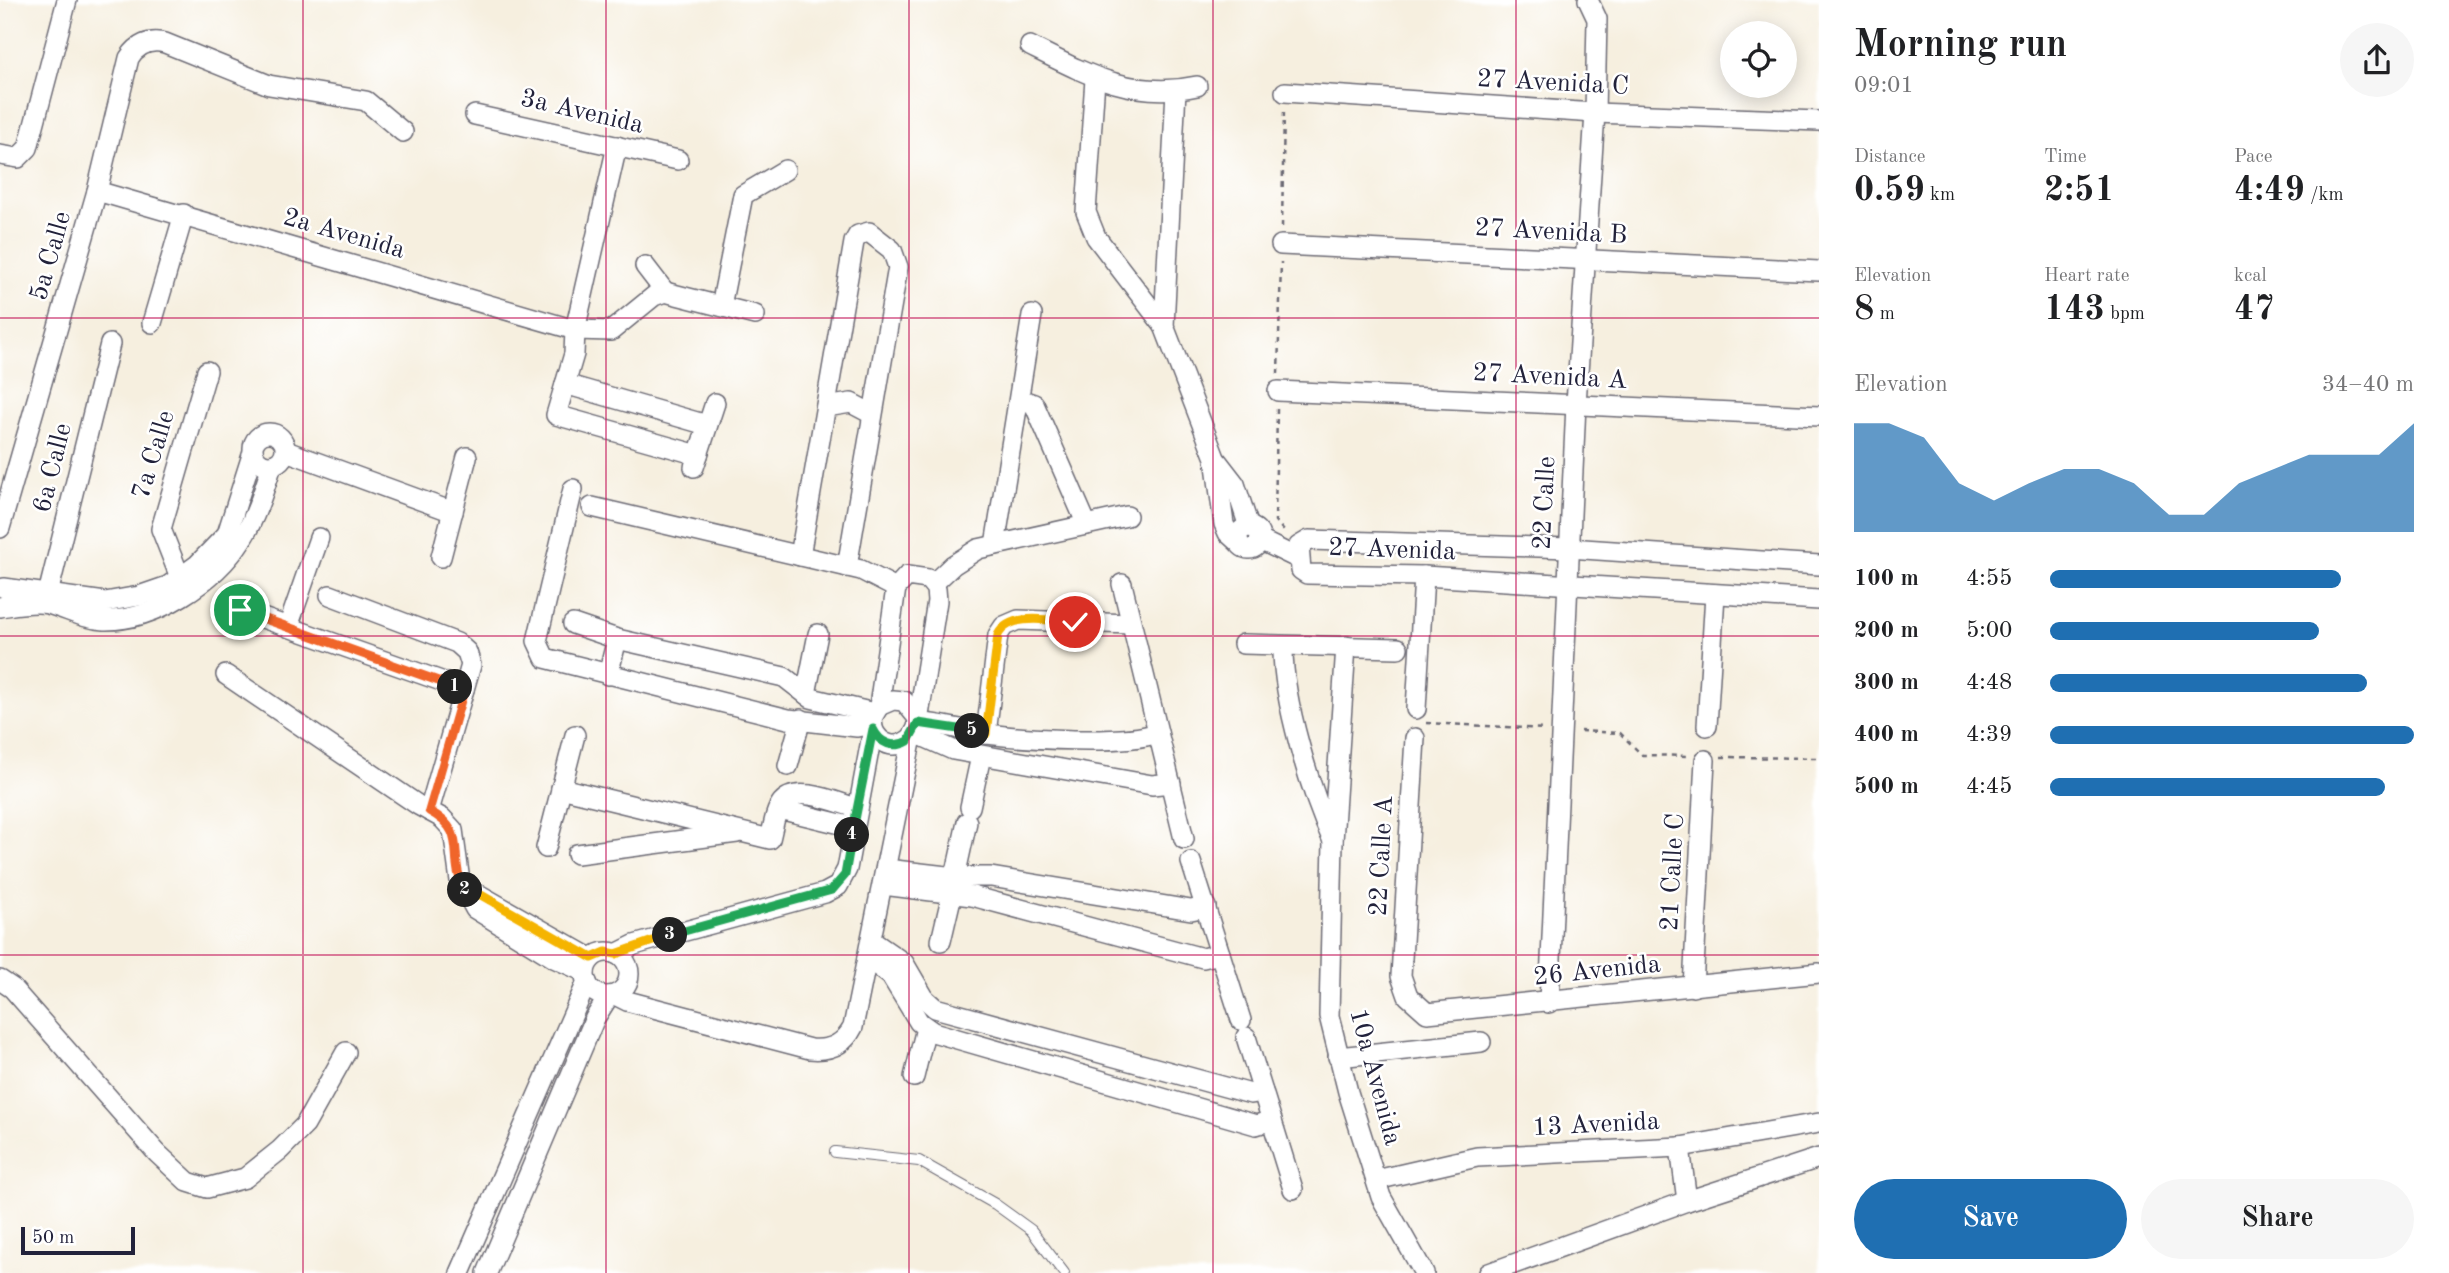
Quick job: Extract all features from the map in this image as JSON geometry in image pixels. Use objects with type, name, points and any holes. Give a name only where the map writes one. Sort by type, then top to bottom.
[{"type":"street","points":[[0,155],[14,158],[22,156],[28,148],[67,0]]},
{"type":"street","name":"22 Calle","points":[[1549,1003],[1576,404],[1595,113],[1597,26],[1590,3]]},
{"type":"street","name":"5a Calle","points":[[0,528],[97,191],[129,58],[144,44],[164,43],[270,85],[366,102],[403,132]]},
{"type":"street","points":[[1031,46],[1095,79],[1144,90],[1176,90],[1197,86]]},
{"type":"street","points":[[1095,79],[1086,212],[1096,237],[1164,326],[1215,458],[1235,484],[1249,536],[1299,552]]},
{"type":"street","points":[[1164,326],[1176,90]]},
{"type":"street","name":"27 Avenida C","points":[[1285,92],[1595,113],[1819,121]]},
{"type":"street","name":"3a Avenida","points":[[475,115],[678,160]]},
{"type":"street","points":[[617,146],[576,330],[574,354],[556,415],[696,461],[715,402]]},
{"type":"street","points":[[721,306],[743,195],[785,170]]},
{"type":"street","name":"2a Avenida","points":[[97,191],[184,214],[576,330],[611,331],[654,296],[666,292]]},
{"type":"street","points":[[152,323],[184,214]]},
{"type":"street","points":[[800,556],[854,242],[858,235],[865,232],[892,250],[898,263],[847,567]]},
{"type":"street","name":"27 Avenida B","points":[[1281,245],[1819,271]]},
{"type":"street","points":[[645,266],[666,292],[755,315]]},
{"type":"street","points":[[995,545],[1032,315]]},
{"type":"street","name":"6a Calle","points":[[48,598],[110,344]]},
{"type":"street","name":"7a Calle","points":[[183,585],[161,528],[207,372]]},
{"type":"street","points":[[565,384],[707,425]]},
{"type":"street","name":"27 Avenida A","points":[[1278,391],[1819,416]]},
{"type":"street","points":[[1020,399],[1034,404],[1087,525]]},
{"type":"street","points":[[826,407],[851,403],[872,414]]},
{"type":"street","points":[[1,595],[105,602],[183,585],[211,573],[241,541],[255,513],[279,458],[279,436],[267,433],[256,440],[227,534],[183,585]]},
{"type":"street","points":[[253,452],[260,463],[279,458],[453,512]]},
{"type":"street","points":[[441,558],[467,457]]},
{"type":"street","points":[[573,489],[537,641],[538,647],[550,661],[788,719],[836,726],[875,718],[893,700],[904,702],[912,708],[915,728]]},
{"type":"street","points":[[593,507],[847,567],[895,587]]},
{"type":"street","points":[[226,675],[442,818],[453,830],[458,874],[468,894],[481,895],[588,971],[593,991],[810,1049],[827,1049],[842,1042],[853,1027],[915,728],[935,593],[970,554],[995,545],[1127,516]]},
{"type":"street","points":[[288,627],[320,538]]},
{"type":"street","name":"27 Avenida","points":[[1819,565],[1569,548],[1308,540],[1299,552],[1301,570],[1307,574],[1567,583],[1819,600]]},
{"type":"street","points":[[616,954],[643,943],[832,890],[845,875],[875,718],[895,587],[901,580],[914,575],[935,593]]},
{"type":"street","name":"22 Calle A","points":[[1401,976],[1424,576]]},
{"type":"street","points":[[1122,584],[1184,839]]},
{"type":"street","points":[[1707,726],[1715,594]]},
{"type":"street","points":[[330,595],[463,646],[471,664],[429,811]]},
{"type":"street","points":[[240,610],[464,690]]},
{"type":"street","points":[[986,734],[998,635],[1004,626],[1018,620],[1132,624]]},
{"type":"street","points":[[573,624],[617,639],[784,677],[806,694],[875,718]]},
{"type":"street","points":[[806,694],[818,635]]},
{"type":"street","points":[[608,675],[617,639]]},
{"type":"street","points":[[1242,644],[1398,648]]},
{"type":"street","name":"10a Avenida","points":[[1283,646],[1285,677],[1316,802],[1333,841]]},
{"type":"street","name":"10a Avenida","points":[[1346,646],[1333,841],[1329,1005],[1338,1057],[1381,1197],[1424,1273]]},
{"type":"street","points":[[875,718],[878,739],[888,744],[899,745],[915,728]]},
{"type":"street","points":[[788,766],[801,719]]},
{"type":"street","points":[[915,728],[1102,739],[1144,738],[1158,733]]},
{"type":"street","points":[[915,728],[953,750],[1152,785],[1171,783]]},
{"type":"street","points":[[546,848],[575,735]]},
{"type":"street","points":[[942,941],[981,756]]},
{"type":"street","name":"21 Calle C","points":[[1693,987],[1705,758]]},
{"type":"street","points":[[561,788],[770,839],[783,800],[798,794],[855,818]]},
{"type":"street","points":[[577,854],[748,832]]},
{"type":"street","points":[[1191,862],[1293,1189]]},
{"type":"street","points":[[885,877],[953,886],[972,896],[1203,958],[1220,954]]},
{"type":"street","points":[[953,886],[991,877],[1191,910],[1206,907]]},
{"type":"street","points":[[870,950],[896,982],[926,1028],[1256,1125],[1272,1121]]},
{"type":"street","points":[[870,950],[904,963],[925,999],[935,1008],[1251,1094],[1263,1092]]},
{"type":"street","points":[[460,1273],[588,971],[606,952],[616,954],[625,961],[629,977],[624,988],[612,995],[595,1017],[486,1273]]},
{"type":"street","name":"26 Avenida","points":[[1401,976],[1408,996],[1427,1013],[1549,1003],[1819,973]]},
{"type":"street","points":[[0,980],[12,988],[157,1153],[188,1182],[207,1188],[245,1178],[280,1150],[305,1125],[346,1052]]},
{"type":"street","points":[[914,1077],[926,1028]]},
{"type":"street","points":[[1338,1057],[1481,1042]]},
{"type":"street","name":"13 Avenida","points":[[1376,1180],[1477,1157],[1680,1147],[1819,1123]]},
{"type":"street","points":[[1680,1147],[1687,1201]]},
{"type":"street","points":[[1489,1273],[1687,1201],[1819,1158]]},
{"type":"lane","points":[[835,1152],[919,1161],[995,1204],[1031,1230],[1063,1273]]},
{"type":"path","points":[[1285,92],[1275,521],[1299,552]]},
{"type":"path","points":[[1415,723],[1620,733],[1642,755],[1819,758]]},
{"type":"route","points":[[240,610],[464,690],[429,811],[442,818],[453,830],[460,881],[468,894],[481,895],[592,958],[600,953],[616,954],[634,945],[825,893],[838,886],[847,869],[856,808],[873,729],[878,739],[893,746],[908,741],[915,733],[918,723],[934,723],[986,734],[998,635],[1004,626],[1018,620],[1075,622]]}]
